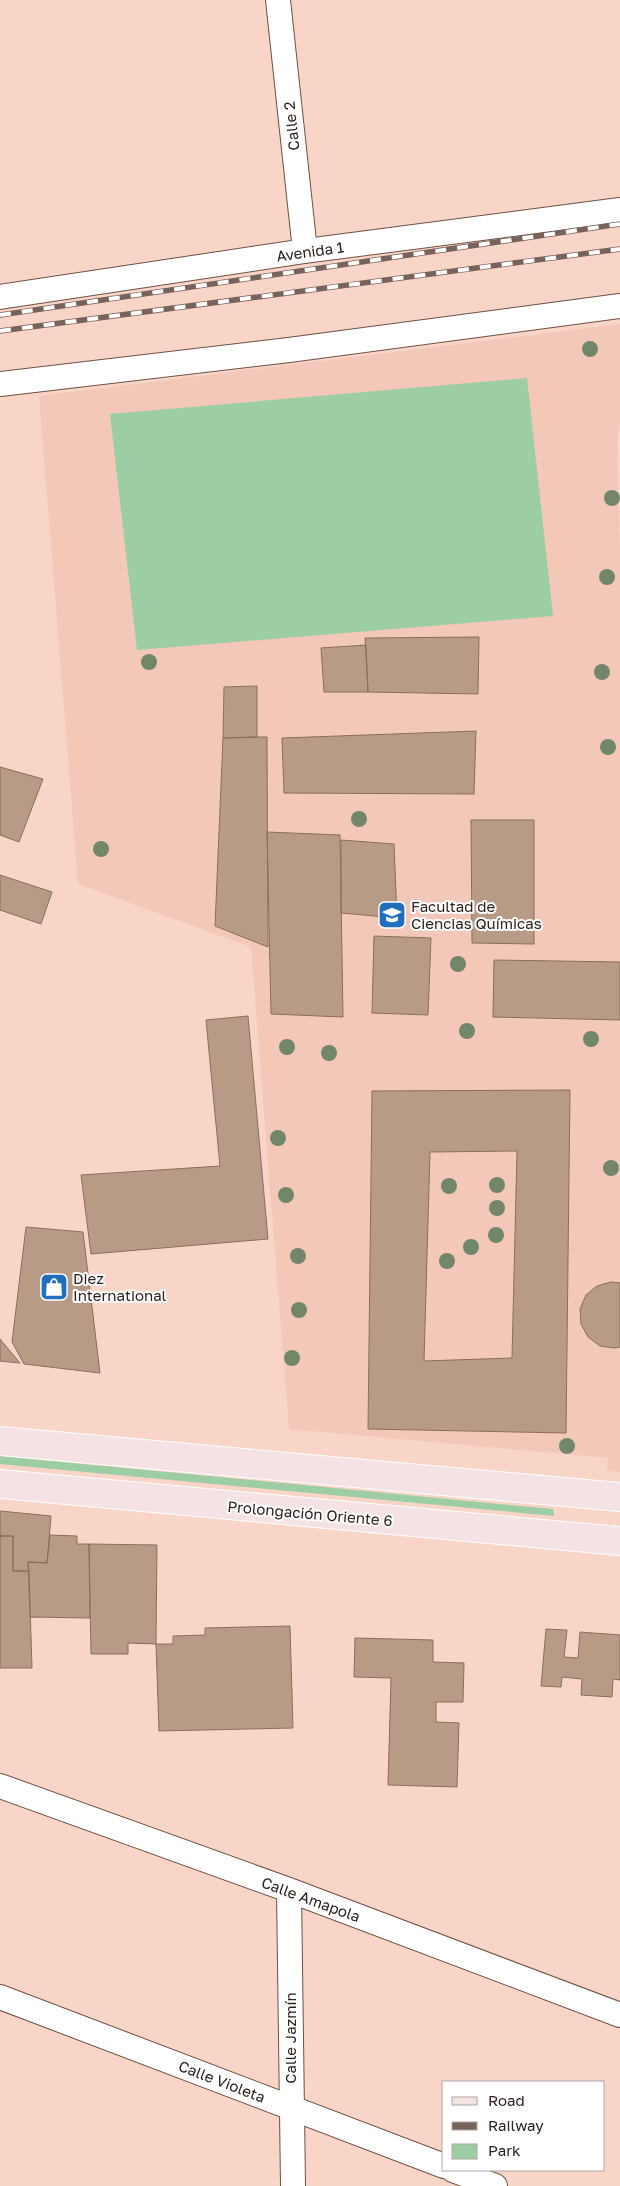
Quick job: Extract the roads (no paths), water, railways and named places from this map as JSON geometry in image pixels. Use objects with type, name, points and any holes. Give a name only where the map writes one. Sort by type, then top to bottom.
[{"type":"main road","points":[[0,1441],[620,1497]]},
{"type":"main road","name":"Prolongación Oriente 6","points":[[0,1484],[620,1541]]},
{"type":"street","name":"Calle 2","points":[[278,0],[305,251]]},
{"type":"street","name":"Avenida 1","points":[[0,296],[305,251],[620,210]]},
{"type":"street","points":[[0,384],[289,350],[620,306]]},
{"type":"street","name":"Calle Amapola","points":[[0,1786],[289,1890],[620,2015]]},
{"type":"street","name":"Calle Jazmín","points":[[289,1890],[290,2107],[293,2186]]},
{"type":"street","name":"Calle Violeta","points":[[0,1997],[442,2165]]},
{"type":"street","points":[[456,2171],[496,2186]]},
{"type":"railway","points":[[0,315],[620,224]]},
{"type":"railway","points":[[0,331],[620,249]]},
{"type":"place","name":"Facultad de Ciencias Químicas","points":[[392,915]]},
{"type":"place","name":"Diez International","points":[[54,1287]]}]
